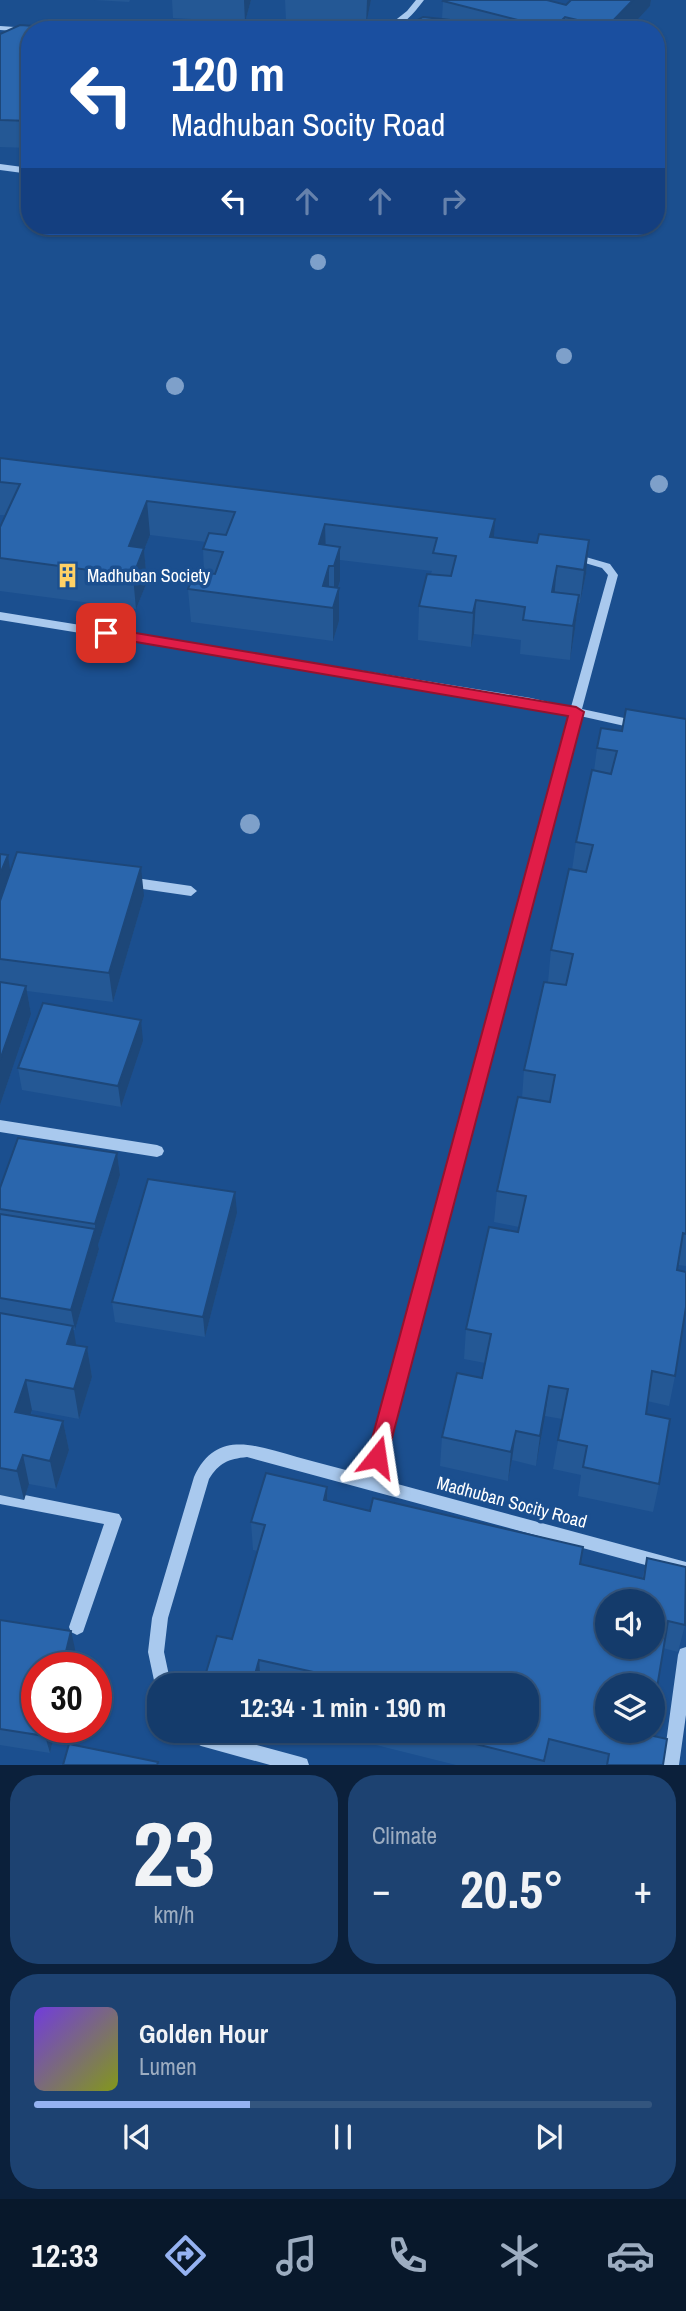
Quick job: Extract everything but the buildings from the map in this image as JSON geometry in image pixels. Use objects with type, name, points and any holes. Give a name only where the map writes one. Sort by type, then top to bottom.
[{"type":"street","points":[[399,21],[420,0]]},
{"type":"street","points":[[0,27],[21,29]]},
{"type":"street","points":[[0,167],[21,170]]},
{"type":"street","points":[[370,1484],[613,575],[606,566],[584,558],[557,554]]},
{"type":"street","points":[[0,615],[576,712],[649,728]]},
{"type":"street","points":[[109,879],[191,891]]},
{"type":"street","points":[[0,1126],[157,1151]]},
{"type":"street","name":"Madhuban Socity Road","points":[[160,1673],[156,1652],[160,1618],[202,1477],[210,1461],[226,1453],[247,1450],[686,1569]]},
{"type":"street","points":[[0,1497],[114,1519],[76,1627]]},
{"type":"street","points":[[671,1765],[686,1655]]},
{"type":"street","points":[[220,1743],[301,1765]]},
{"type":"place","name":"Madhuban Society","points":[[67,575]]},
{"type":"route","points":[[106,633],[531,702],[576,712],[488,1032],[377,1457]]}]
